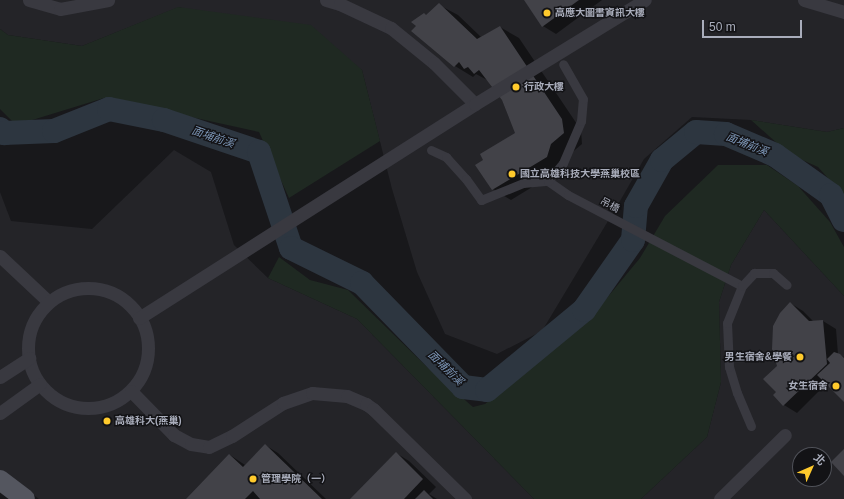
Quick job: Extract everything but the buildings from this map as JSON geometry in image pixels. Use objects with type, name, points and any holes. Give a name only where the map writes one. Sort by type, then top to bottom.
[{"type":"main road","points":[[0,480],[25,499]]},
{"type":"street","points":[[29,0],[60,9],[108,0]]},
{"type":"street","points":[[326,0],[340,4],[391,28],[434,63],[475,104]]},
{"type":"street","points":[[140,318],[475,104],[645,0]]},
{"type":"street","points":[[804,0],[844,12]]},
{"type":"street","points":[[431,150],[446,157],[466,179],[481,200],[523,183],[548,181],[563,162],[581,121],[583,99],[563,64]]},
{"type":"street","name":"吊橋","points":[[548,181],[568,195],[742,286]]},
{"type":"street","points":[[0,256],[48,301]]},
{"type":"street","points":[[752,426],[737,393],[729,367],[727,323],[742,286],[754,273],[773,273],[787,285]]},
{"type":"street","points":[[77,289],[95,289],[113,294],[128,304],[140,318],[147,336],[148,356],[142,375],[130,391],[116,402],[98,408],[79,408],[61,402],[45,391],[34,376],[28,358],[28,339],[34,321],[48,301],[62,292],[77,289]]},
{"type":"street","points":[[0,377],[28,358]]},
{"type":"street","points":[[0,413],[40,384]]},
{"type":"street","points":[[130,391],[174,435],[191,444],[208,447],[232,436],[283,403],[312,393],[347,396],[366,404],[373,409],[465,499]]},
{"type":"street","points":[[720,499],[785,435]]},
{"type":"shaded area","name":"國立高雄科技大學燕巢校區","points":[[0,0],[844,0],[844,128],[827,132],[751,120],[692,117],[644,159],[542,331],[497,354],[445,334],[417,272],[392,189],[362,70],[179,7],[82,46],[8,35],[0,29]]},
{"type":"shaded area","points":[[178,7],[311,25],[362,70],[380,141],[289,198],[259,132],[104,98],[16,125],[0,109],[0,29],[8,35],[82,46]]},
{"type":"shaded area","points":[[751,120],[827,132],[844,128],[844,200],[836,187],[818,167],[789,154]]},
{"type":"shaded area","points":[[174,150],[211,172],[234,245],[268,278],[357,319],[534,499],[39,499],[0,470],[0,192],[11,221],[92,229]]},
{"type":"shaded area","points":[[718,165],[767,165],[798,186],[830,222],[844,247],[844,296],[764,210],[731,265],[719,302],[721,382],[707,437],[641,499],[534,499],[357,319],[268,278],[279,257],[310,280],[348,290],[428,368],[473,407],[485,404],[592,316],[640,258],[665,216]]},
{"type":"shaded area","points":[[764,210],[844,296],[844,499],[641,499],[707,437],[721,382],[719,302],[731,265]]},
{"type":"waterway","name":"面埔前溪","points":[[0,129],[4,133],[54,131],[109,109],[164,120],[259,152],[291,248],[362,283],[463,387],[487,390],[584,310],[633,240],[636,206],[662,160],[696,132],[726,134],[775,155],[831,195],[844,220]]},
{"type":"place","name":"高應大圖書資訊大樓","points":[[547,13]]},
{"type":"place","name":"行政大樓","points":[[516,87]]},
{"type":"place","name":"國立高雄科技大學燕巢校區","points":[[512,174]]},
{"type":"place","name":"男生宿舍&學餐","points":[[800,357]]},
{"type":"place","name":"女生宿舍","points":[[836,386]]},
{"type":"place","name":"高雄科大(燕巢)","points":[[107,421]]},
{"type":"place","name":"管理學院（一）","points":[[253,479]]}]
